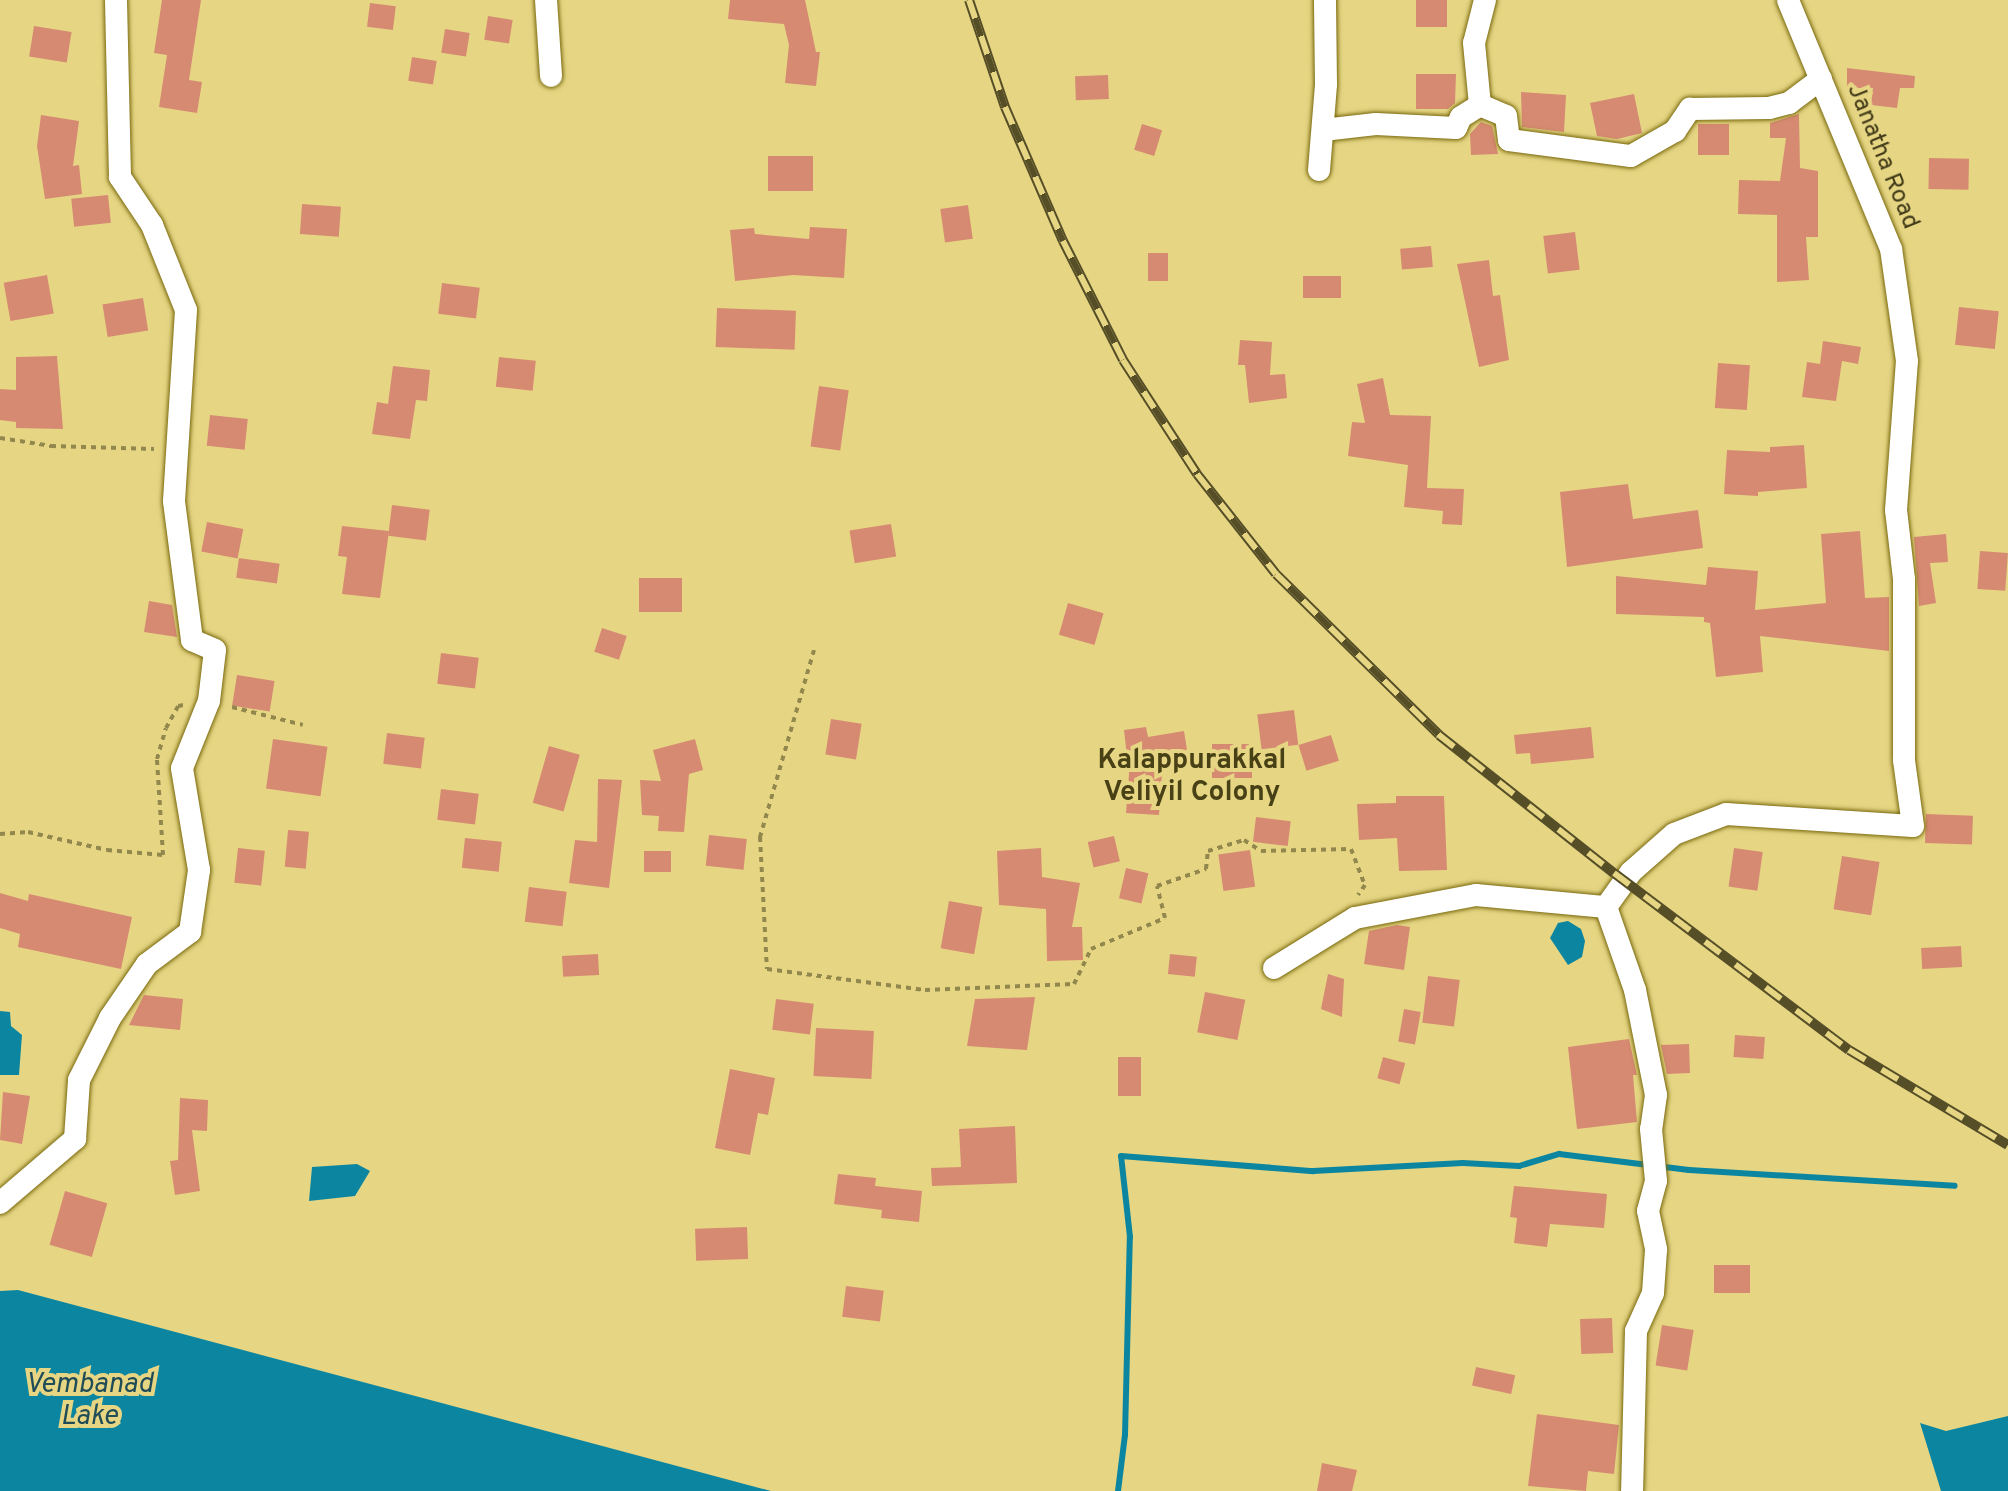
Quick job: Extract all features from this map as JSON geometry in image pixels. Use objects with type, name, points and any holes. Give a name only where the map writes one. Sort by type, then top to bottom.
[{"type":"street","points":[[0,1202],[75,1139],[79,1080],[110,1018],[147,964],[190,932],[199,870],[182,768],[209,701],[215,650],[192,640],[174,501],[186,310],[152,225],[120,176],[116,0]]},
{"type":"street","points":[[546,0],[551,76]]},
{"type":"street","points":[[1319,170],[1325,0]]},
{"type":"street","points":[[1480,106],[1474,43],[1484,0]]},
{"type":"street","name":"Janatha Road","points":[[1606,907],[1631,872],[1674,834],[1726,814],[1913,826],[1904,760],[1904,579],[1896,510],[1907,360],[1890,248],[1788,0]]},
{"type":"street","points":[[1480,106],[1506,116],[1510,140],[1631,156],[1674,131],[1690,109],[1769,108],[1790,103],[1821,79]]},
{"type":"street","points":[[1322,130],[1376,124],[1456,128],[1461,118],[1480,106]]},
{"type":"street","points":[[1274,968],[1355,918],[1476,894],[1606,907],[1635,990],[1656,1095],[1648,1211],[1656,1250],[1653,1294],[1636,1332],[1631,1379],[1632,1491]]},
{"type":"path","points":[[0,438],[51,446],[178,450]]},
{"type":"path","points":[[814,650],[760,837],[767,968],[924,990],[1074,984],[1091,949],[1165,918],[1157,886],[1206,869],[1208,851],[1244,840],[1261,852],[1351,849],[1365,886],[1356,898]]},
{"type":"path","points":[[0,834],[28,832],[107,850],[163,855],[157,759],[166,728],[178,706],[209,701],[302,725]]},
{"type":"water","points":[[1568,921],[1581,929],[1585,941],[1582,957],[1568,965],[1550,938],[1558,923]]},
{"type":"water","points":[[0,1011],[10,1012],[11,1026],[22,1035],[19,1075],[0,1075]]},
{"type":"water","points":[[357,1164],[370,1171],[355,1196],[309,1201],[312,1167]]},
{"type":"water","name":"Vembanad Lake","points":[[18,1290],[771,1491],[0,1491],[0,1291]]},
{"type":"water","points":[[2008,1416],[2008,1491],[1941,1491],[1920,1423],[1946,1431]]},
{"type":"building","points":[[162,0],[201,0],[189,80],[202,82],[197,113],[159,107],[167,55],[154,53]]},
{"type":"building","points":[[730,0],[805,0],[816,52],[820,52],[816,86],[785,83],[789,45],[784,24],[728,19]]},
{"type":"building","points":[[1416,0],[1447,0],[1447,27],[1416,27]]},
{"type":"building","points":[[370,3],[396,6],[393,30],[367,27]]},
{"type":"building","points":[[488,16],[513,20],[509,44],[484,40]]},
{"type":"building","points":[[34,26],[72,32],[67,63],[29,57]]},
{"type":"building","points":[[445,29],[470,33],[466,57],[441,53]]},
{"type":"building","points":[[412,57],[437,61],[433,85],[408,81]]},
{"type":"building","points":[[1847,68],[1915,76],[1914,88],[1900,88],[1897,108],[1871,105],[1873,88],[1847,88]]},
{"type":"building","points":[[1416,74],[1456,74],[1455,103],[1448,109],[1416,109]]},
{"type":"building","points":[[1108,75],[1109,99],[1076,100],[1075,76]]},
{"type":"building","points":[[1521,92],[1566,95],[1564,132],[1522,127]]},
{"type":"building","points":[[1634,94],[1642,133],[1617,139],[1597,136],[1590,103]]},
{"type":"building","points":[[1799,114],[1800,168],[1818,171],[1818,237],[1806,237],[1809,280],[1777,282],[1777,215],[1738,214],[1739,180],[1780,181],[1786,138],[1770,138],[1770,123]]},
{"type":"building","points":[[41,115],[79,121],[73,166],[79,165],[82,194],[45,199],[37,146]]},
{"type":"building","points":[[1481,122],[1492,126],[1498,154],[1471,155],[1470,134]]},
{"type":"building","points":[[1142,124],[1162,130],[1154,156],[1134,150]]},
{"type":"building","points":[[1698,124],[1729,124],[1729,155],[1698,155]]},
{"type":"building","points":[[768,156],[813,156],[813,191],[768,191]]},
{"type":"building","points":[[1929,158],[1969,159],[1968,190],[1928,189]]},
{"type":"building","points":[[108,195],[111,223],[74,227],[71,199]]},
{"type":"building","points":[[302,204],[341,207],[339,237],[300,234]]},
{"type":"building","points":[[968,205],[973,239],[945,243],[940,209]]},
{"type":"building","points":[[810,227],[847,229],[844,278],[793,275],[735,281],[730,230],[754,228],[755,234],[809,239]]},
{"type":"building","points":[[1575,232],[1580,270],[1548,274],[1543,236]]},
{"type":"building","points":[[1431,246],[1433,267],[1402,270],[1400,249]]},
{"type":"building","points":[[1148,253],[1168,253],[1168,281],[1148,281]]},
{"type":"building","points":[[1489,260],[1493,296],[1500,295],[1509,360],[1479,367],[1457,264]]},
{"type":"building","points":[[47,275],[54,313],[10,321],[4,283]]},
{"type":"building","points":[[1303,276],[1341,276],[1341,298],[1303,298]]},
{"type":"building","points":[[442,283],[480,288],[476,318],[438,314]]},
{"type":"building","points":[[143,298],[148,331],[108,337],[103,304]]},
{"type":"building","points":[[1959,307],[1999,311],[1995,349],[1955,345]]},
{"type":"building","points":[[717,308],[796,311],[795,350],[716,347]]},
{"type":"building","points":[[1240,340],[1272,342],[1270,375],[1285,374],[1287,398],[1249,403],[1245,365],[1238,365]]},
{"type":"building","points":[[1823,341],[1861,347],[1858,364],[1842,361],[1836,401],[1802,397],[1807,362],[1820,364]]},
{"type":"building","points":[[57,356],[63,429],[16,428],[16,422],[0,420],[0,389],[16,390],[16,357]]},
{"type":"building","points":[[499,357],[536,361],[533,391],[496,387]]},
{"type":"building","points":[[1718,363],[1750,365],[1747,410],[1715,408]]},
{"type":"building","points":[[393,366],[430,370],[427,401],[416,400],[410,439],[372,434],[377,402],[388,404]]},
{"type":"building","points":[[1383,378],[1390,415],[1431,416],[1427,488],[1464,489],[1462,525],[1442,524],[1443,511],[1404,507],[1408,465],[1348,456],[1352,422],[1365,423],[1357,384]]},
{"type":"building","points":[[819,386],[849,390],[840,451],[811,446]]},
{"type":"building","points":[[210,415],[248,419],[245,450],[207,446]]},
{"type":"building","points":[[1804,445],[1807,488],[1758,492],[1758,496],[1724,494],[1727,450],[1770,452],[1770,447]]},
{"type":"building","points":[[1628,484],[1633,519],[1698,510],[1703,548],[1567,567],[1560,492]]},
{"type":"building","points":[[392,505],[430,510],[426,540],[388,536]]},
{"type":"building","points":[[207,522],[243,529],[238,559],[201,551]]},
{"type":"building","points":[[891,524],[896,557],[855,563],[850,531]]},
{"type":"building","points":[[342,526],[389,531],[380,598],[342,594],[347,557],[338,556]]},
{"type":"building","points":[[1860,531],[1865,598],[1889,597],[1889,651],[1760,636],[1763,672],[1716,677],[1710,623],[1704,622],[1704,617],[1616,614],[1616,576],[1706,585],[1708,567],[1758,571],[1755,610],[1826,603],[1821,534]]},
{"type":"building","points":[[1946,534],[1948,562],[1930,563],[1936,603],[1919,606],[1914,537]]},
{"type":"building","points":[[1980,551],[2008,553],[2005,591],[1977,589]]},
{"type":"building","points":[[239,558],[280,564],[277,584],[236,578]]},
{"type":"building","points":[[639,578],[682,578],[682,612],[639,612]]},
{"type":"building","points":[[149,601],[172,605],[177,637],[144,632]]},
{"type":"building","points":[[1068,603],[1104,613],[1094,645],[1059,635]]},
{"type":"building","points":[[602,628],[627,636],[619,660],[594,652]]},
{"type":"building","points":[[441,653],[479,658],[475,688],[437,684]]},
{"type":"building","points":[[237,675],[275,681],[270,712],[232,706]]},
{"type":"building","points":[[1294,710],[1298,745],[1262,749],[1257,715]]},
{"type":"building","points":[[831,719],[862,724],[856,759],[825,755]]},
{"type":"building","points":[[1146,727],[1148,737],[1184,731],[1188,756],[1163,760],[1159,815],[1126,813],[1129,774],[1124,730]]},
{"type":"building","points":[[1591,727],[1594,758],[1531,764],[1530,753],[1516,754],[1514,735]]},
{"type":"building","points":[[387,733],[425,738],[421,768],[383,764]]},
{"type":"building","points":[[1331,735],[1339,761],[1306,771],[1298,745]]},
{"type":"building","points":[[273,739],[327,747],[321,796],[266,789]]},
{"type":"building","points":[[695,739],[703,770],[689,774],[684,832],[658,831],[659,816],[642,815],[640,780],[661,781],[653,750]]},
{"type":"building","points":[[1212,744],[1252,744],[1252,778],[1212,778]]},
{"type":"building","points":[[549,746],[580,755],[563,812],[533,803]]},
{"type":"building","points":[[598,779],[622,780],[609,888],[569,883],[575,840],[597,842]]},
{"type":"building","points":[[441,789],[479,794],[475,824],[437,820]]},
{"type":"building","points":[[1396,796],[1444,796],[1447,870],[1399,871],[1397,838],[1359,840],[1357,804],[1396,803]]},
{"type":"building","points":[[1926,814],[1973,816],[1972,845],[1925,843]]},
{"type":"building","points":[[1256,817],[1291,821],[1288,846],[1253,842]]},
{"type":"building","points":[[288,830],[309,832],[306,869],[285,867]]},
{"type":"building","points":[[709,835],[747,839],[744,870],[706,866]]},
{"type":"building","points":[[1114,836],[1120,861],[1094,867],[1088,842]]},
{"type":"building","points":[[465,838],[502,842],[499,872],[462,868]]},
{"type":"building","points":[[238,848],[265,851],[261,886],[234,883]]},
{"type":"building","points":[[1041,848],[1042,877],[1080,883],[1072,927],[1082,927],[1083,960],[1047,961],[1046,909],[999,905],[997,851]]},
{"type":"building","points":[[1734,848],[1763,852],[1757,891],[1729,887]]},
{"type":"building","points":[[1250,850],[1255,887],[1223,891],[1218,854]]},
{"type":"building","points":[[644,851],[671,851],[671,872],[644,872]]},
{"type":"building","points":[[1842,856],[1880,862],[1871,915],[1834,909]]},
{"type":"building","points":[[1126,868],[1148,873],[1141,903],[1119,898]]},
{"type":"building","points":[[529,887],[567,892],[562,926],[525,922]]},
{"type":"building","points":[[0,893],[28,901],[29,894],[132,917],[121,969],[18,947],[20,934],[0,928]]},
{"type":"building","points":[[949,901],[982,907],[974,954],[941,948]]},
{"type":"building","points":[[1397,925],[1410,927],[1404,970],[1364,964],[1369,931]]},
{"type":"building","points":[[1961,946],[1962,967],[1922,969],[1921,948]]},
{"type":"building","points":[[598,954],[599,975],[563,977],[562,956]]},
{"type":"building","points":[[1170,954],[1197,957],[1195,977],[1168,974]]},
{"type":"building","points":[[1328,974],[1344,979],[1342,1017],[1321,1009]]},
{"type":"building","points":[[1428,976],[1460,980],[1454,1027],[1422,1023]]},
{"type":"building","points":[[1205,992],[1245,1000],[1237,1040],[1197,1032]]},
{"type":"building","points":[[144,995],[183,999],[180,1030],[129,1025]]},
{"type":"building","points":[[1035,997],[1027,1050],[967,1046],[975,999]]},
{"type":"building","points":[[776,999],[814,1004],[810,1034],[772,1030]]},
{"type":"building","points":[[1404,1009],[1421,1012],[1415,1044],[1398,1041]]},
{"type":"building","points":[[816,1028],[874,1031],[871,1079],[813,1076]]},
{"type":"building","points":[[1735,1035],[1765,1037],[1763,1059],[1733,1057]]},
{"type":"building","points":[[1629,1039],[1637,1075],[1633,1075],[1637,1122],[1577,1129],[1568,1047]]},
{"type":"building","points":[[1689,1044],[1690,1073],[1667,1074],[1661,1045]]},
{"type":"building","points":[[1118,1057],[1141,1057],[1141,1096],[1118,1096]]},
{"type":"building","points":[[1383,1057],[1405,1063],[1400,1084],[1377,1078]]},
{"type":"building","points":[[730,1069],[775,1078],[768,1115],[758,1113],[750,1155],[715,1148]]},
{"type":"building","points":[[3,1092],[30,1096],[22,1144],[0,1140]]},
{"type":"building","points":[[180,1098],[208,1100],[207,1131],[192,1130],[200,1191],[175,1195],[170,1161],[178,1160]]},
{"type":"building","points":[[1015,1126],[1017,1183],[932,1186],[931,1168],[961,1167],[959,1129]]},
{"type":"building","points":[[838,1174],[876,1178],[875,1186],[922,1191],[919,1222],[881,1218],[882,1210],[834,1204]]},
{"type":"building","points":[[1514,1186],[1607,1194],[1604,1228],[1550,1224],[1547,1247],[1514,1243],[1517,1218],[1510,1217]]},
{"type":"building","points":[[65,1191],[107,1203],[92,1257],[50,1245]]},
{"type":"building","points":[[747,1227],[748,1259],[696,1261],[695,1229]]},
{"type":"building","points":[[1714,1265],[1750,1265],[1750,1293],[1714,1293]]},
{"type":"building","points":[[846,1286],[884,1291],[880,1321],[842,1317]]},
{"type":"building","points":[[1612,1318],[1613,1353],[1581,1354],[1580,1319]]},
{"type":"building","points":[[1662,1325],[1694,1330],[1687,1371],[1656,1365]]},
{"type":"building","points":[[1476,1367],[1515,1375],[1511,1394],[1472,1386]]},
{"type":"building","points":[[1537,1414],[1619,1425],[1614,1474],[1588,1471],[1586,1491],[1528,1486]]},
{"type":"building","points":[[1322,1463],[1357,1470],[1352,1491],[1317,1491]]},
{"type":"waterway","points":[[1118,1491],[1125,1435],[1130,1237],[1121,1156],[1313,1171],[1463,1163],[1519,1166],[1559,1154],[1689,1170],[1955,1186]]},
{"type":"railway","points":[[969,0],[1005,107],[1063,241],[1123,360],[1197,474],[1276,574],[1439,735],[1614,873],[1849,1050],[2008,1145]]},
{"type":"district","name":"Kalappurakkal Veliyil Colony","points":[[1192,777]]}]
